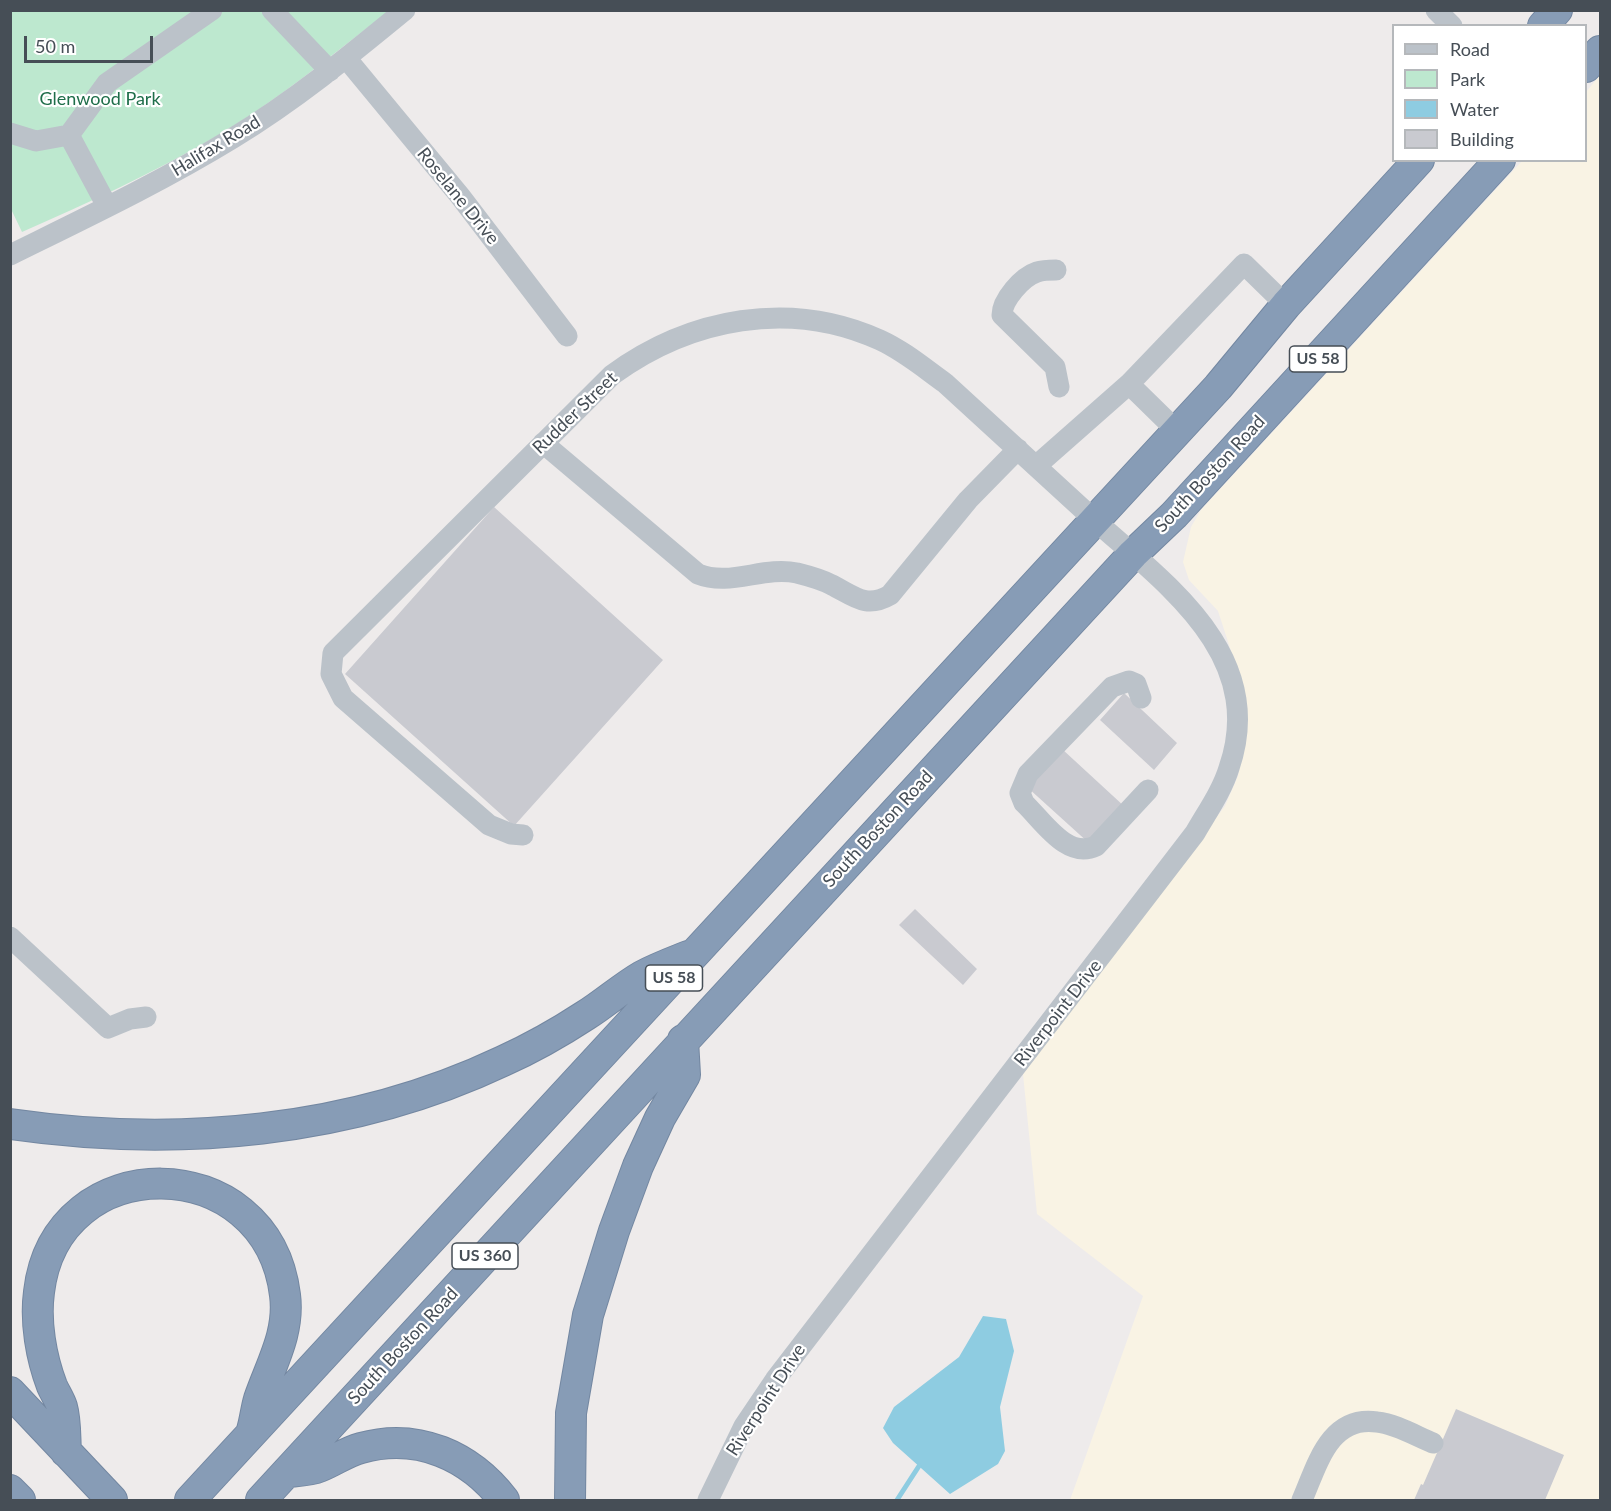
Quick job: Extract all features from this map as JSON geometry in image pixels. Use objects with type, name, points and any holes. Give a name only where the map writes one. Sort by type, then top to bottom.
[{"type":"highway","points":[[1546,24],[1557,10]]},
{"type":"highway","points":[[1587,66],[1600,51]]},
{"type":"highway","name":"US 58","points":[[199,1491],[1177,431],[1286,305],[1417,162]]},
{"type":"highway","name":"South Boston Road","points":[[261,1500],[683,1040],[1133,554],[1174,515],[1498,162]]},
{"type":"highway","points":[[10,1124],[80,1131],[175,1134],[244,1131],[346,1116],[447,1085],[502,1062],[577,1020],[642,976],[699,951]]},
{"type":"highway","points":[[570,1500],[571,1413],[588,1314],[614,1231],[638,1166],[660,1118],[685,1075],[683,1040]]},
{"type":"highway","points":[[66,1452],[62,1407],[52,1384],[42,1349],[38,1312],[44,1268],[53,1246],[66,1227],[83,1210],[122,1189],[146,1183],[188,1185],[230,1202],[262,1232],[274,1252],[282,1279],[286,1314],[283,1336],[259,1400],[252,1433]]},
{"type":"highway","points":[[10,1392],[112,1500]]},
{"type":"highway","points":[[287,1472],[317,1468],[363,1447],[412,1445],[436,1449],[472,1466],[504,1500]]},
{"type":"highway","points":[[10,1490],[20,1500]]},
{"type":"street","points":[[10,133],[36,141],[69,135],[107,83],[212,10]]},
{"type":"street","name":"Roselane Drive","points":[[272,10],[338,65],[460,196],[567,336]]},
{"type":"street","name":"Halifax Road","points":[[10,255],[233,138],[338,65],[405,10]]},
{"type":"street","points":[[1436,10],[1450,24]]},
{"type":"street","points":[[69,135],[107,206]]},
{"type":"street","points":[[1036,465],[1129,384],[1244,264],[1286,305]]},
{"type":"street","points":[[1056,270],[1037,272],[1025,279],[1005,302],[1002,315],[1054,367],[1059,387]]},
{"type":"street","name":"Rudder Street","points":[[523,835],[512,834],[489,825],[342,698],[335,686],[330,665],[339,645],[612,375],[659,345],[715,324],[780,317],[819,321],[881,340],[907,355],[945,383],[1095,520]]},
{"type":"street","points":[[1129,384],[1177,431]]},
{"type":"street","points":[[543,443],[698,574],[711,579],[724,580],[768,571],[790,572],[812,576],[867,603],[880,601],[890,595],[968,500],[1018,449]]},
{"type":"street","name":"Riverpoint Drive","points":[[708,1500],[744,1426],[776,1380],[1173,862],[1217,796],[1229,769],[1236,741],[1237,718],[1231,676],[1220,649],[1181,598],[1095,520]]},
{"type":"street","points":[[1141,698],[1136,684],[1129,681],[1112,687],[1028,774],[1020,793],[1024,803],[1070,848],[1088,850],[1096,846],[1148,790]]},
{"type":"street","points":[[10,938],[108,1028],[130,1019],[146,1017]]},
{"type":"street","points":[[1302,1500],[1325,1445],[1334,1435],[1357,1422],[1379,1422],[1433,1443]]},
{"type":"shaded area","points":[[1600,75],[1600,1500],[1070,1500],[1143,1296],[1037,1214],[1023,1074],[1225,806],[1238,776],[1244,745],[1246,697],[1218,611],[1189,580],[1183,562],[1191,527],[1201,510],[1521,162],[1587,162],[1587,91]]},
{"type":"green space","name":"Glenwood Park","points":[[11,11],[389,11],[283,93],[215,137],[120,187],[22,232],[11,209]]},
{"type":"water","points":[[983,1316],[1006,1319],[1014,1351],[1000,1407],[1005,1451],[998,1464],[950,1494],[893,1443],[883,1428],[894,1407],[959,1357]]},
{"type":"building","points":[[494,507],[663,660],[514,826],[345,674]]},
{"type":"building","points":[[1124,693],[1177,743],[1154,770],[1100,720]]},
{"type":"building","points":[[1062,749],[1125,807],[1090,844],[1027,787]]},
{"type":"building","points":[[915,909],[977,969],[963,985],[899,925]]},
{"type":"building","points":[[1456,1409],[1564,1455],[1545,1500],[1414,1500],[1421,1484],[1423,1485]]},
{"type":"waterway","points":[[897,1500],[919,1466]]}]
